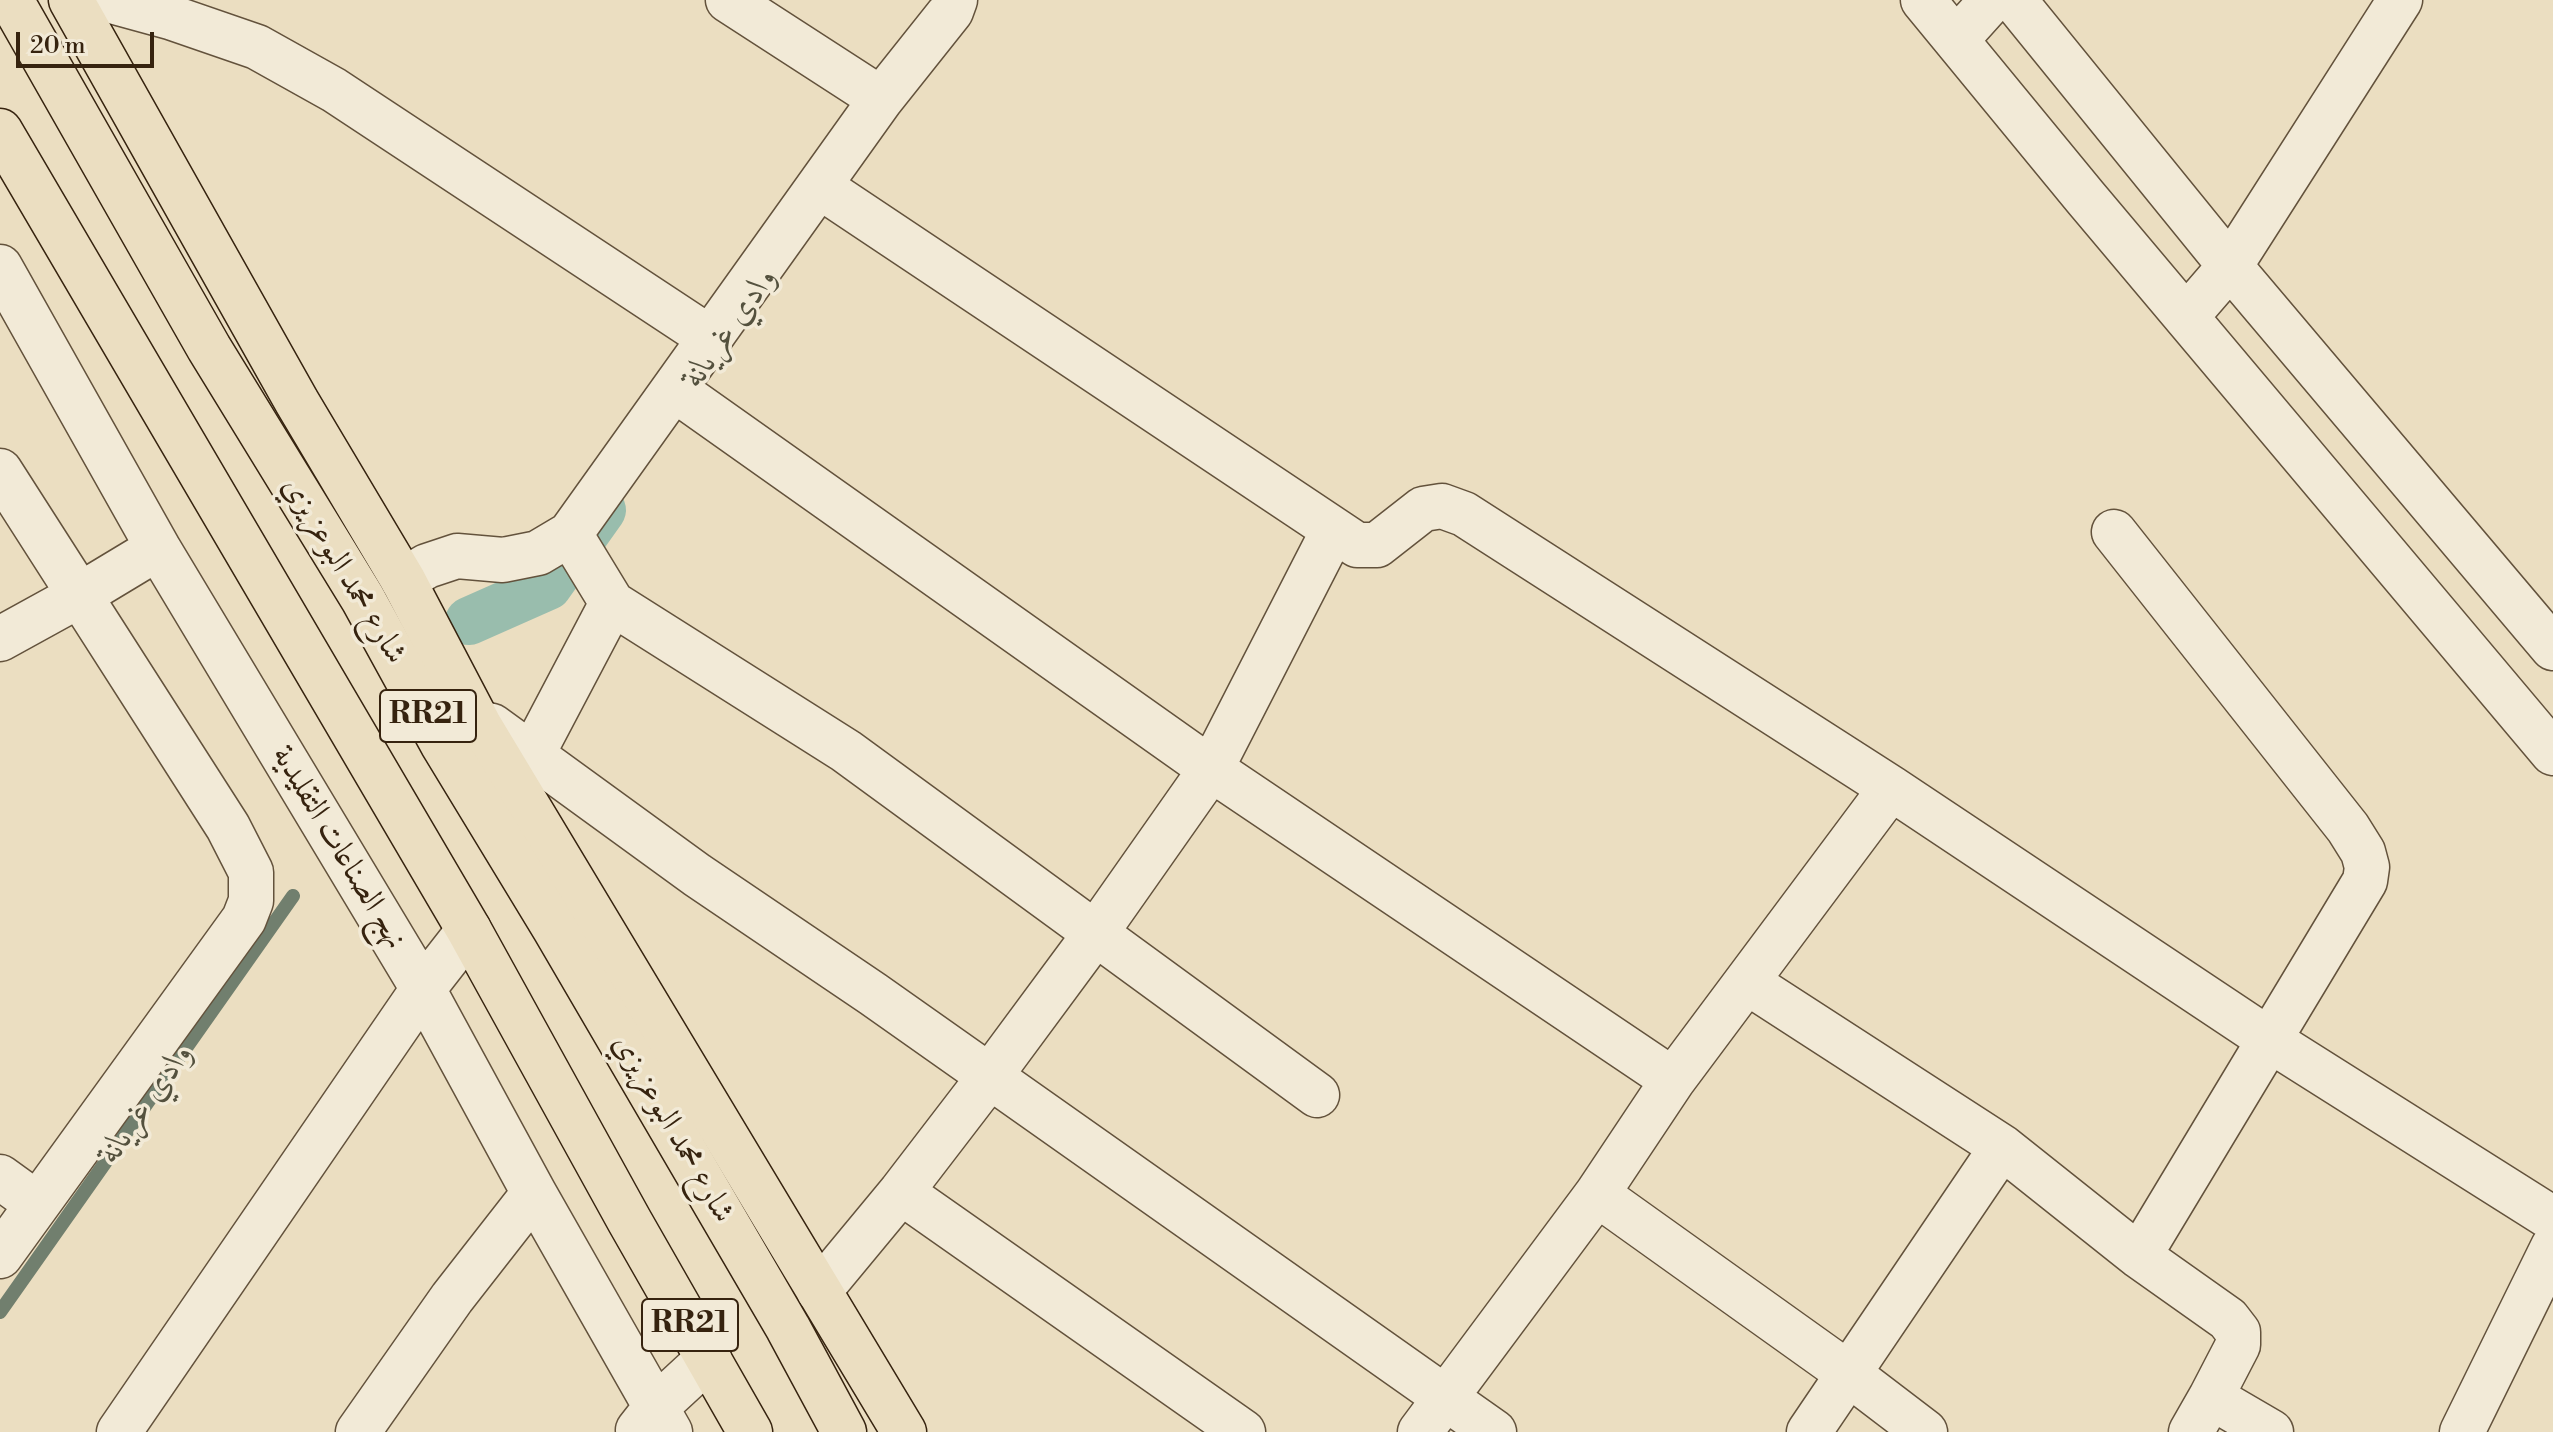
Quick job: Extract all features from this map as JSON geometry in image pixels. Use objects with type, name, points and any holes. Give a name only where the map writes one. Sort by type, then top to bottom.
[{"type":"main road","name":"شارع محمد البوعزيزي","points":[[11,0],[209,348],[363,599],[461,734],[555,929],[788,1328],[844,1432]]},
{"type":"main road","points":[[71,0],[297,402],[403,580],[461,734],[819,1291],[904,1432]]},
{"type":"main road","name":"RR21","points":[[0,131],[469,930],[750,1432]]},
{"type":"street","points":[[108,0],[170,17],[257,47],[322,83],[710,338]]},
{"type":"street","points":[[728,0],[881,99]]},
{"type":"street","points":[[403,580],[427,566],[457,556],[503,560],[538,553],[570,534],[881,99],[951,11],[955,0]]},
{"type":"street","points":[[1923,0],[2186,317],[2552,749]]},
{"type":"street","points":[[1956,40],[1992,0]]},
{"type":"street","points":[[2014,0],[2230,266],[2553,648]]},
{"type":"street","points":[[2186,317],[2230,266],[2400,0]]},
{"type":"street","points":[[819,186],[1357,545],[1377,545],[1423,509],[1442,506],[1464,514],[1891,788],[2268,1039],[2553,1219]]},
{"type":"street","name":"نهج الصناعات التقليدية","points":[[0,267],[158,548],[423,989],[654,1424]]},
{"type":"street","points":[[674,389],[1211,769],[1673,1080]]},
{"type":"street","points":[[0,471],[228,827],[251,872],[251,901],[244,919],[0,1256]]},
{"type":"street","points":[[819,1291],[901,1192],[990,1076],[1211,769],[1333,531]]},
{"type":"street","points":[[2114,532],[2348,828],[2363,852],[2367,867],[2365,881],[2139,1256]]},
{"type":"street","points":[[570,534],[612,603],[846,751],[1317,1095]]},
{"type":"street","points":[[0,639],[158,548]]},
{"type":"street","points":[[532,755],[612,603]]},
{"type":"street","points":[[461,734],[492,726],[697,875],[990,1076],[1433,1415],[1494,1432]]},
{"type":"street","points":[[1433,1415],[1597,1194],[1673,1080],[1891,788]]},
{"type":"street","points":[[119,1432],[423,989],[469,930]]},
{"type":"street","points":[[1747,982],[2002,1147],[2139,1256],[2228,1319],[2238,1332],[2238,1345],[2201,1414],[2271,1432]]},
{"type":"street","points":[[1809,1432],[2002,1147]]},
{"type":"street","points":[[0,1177],[36,1203]]},
{"type":"street","points":[[901,1192],[1243,1432]]},
{"type":"street","points":[[358,1432],[452,1298],[534,1193]]},
{"type":"street","points":[[1597,1194],[1925,1432]]},
{"type":"street","points":[[2462,1432],[2553,1247]]},
{"type":"street","points":[[654,1424],[709,1358]]},
{"type":"waterway","name":"وادي غريانة","points":[[469,621],[548,586],[602,510]]},
{"type":"waterway","name":"وادي غريانة","points":[[0,1312],[293,896]]}]
